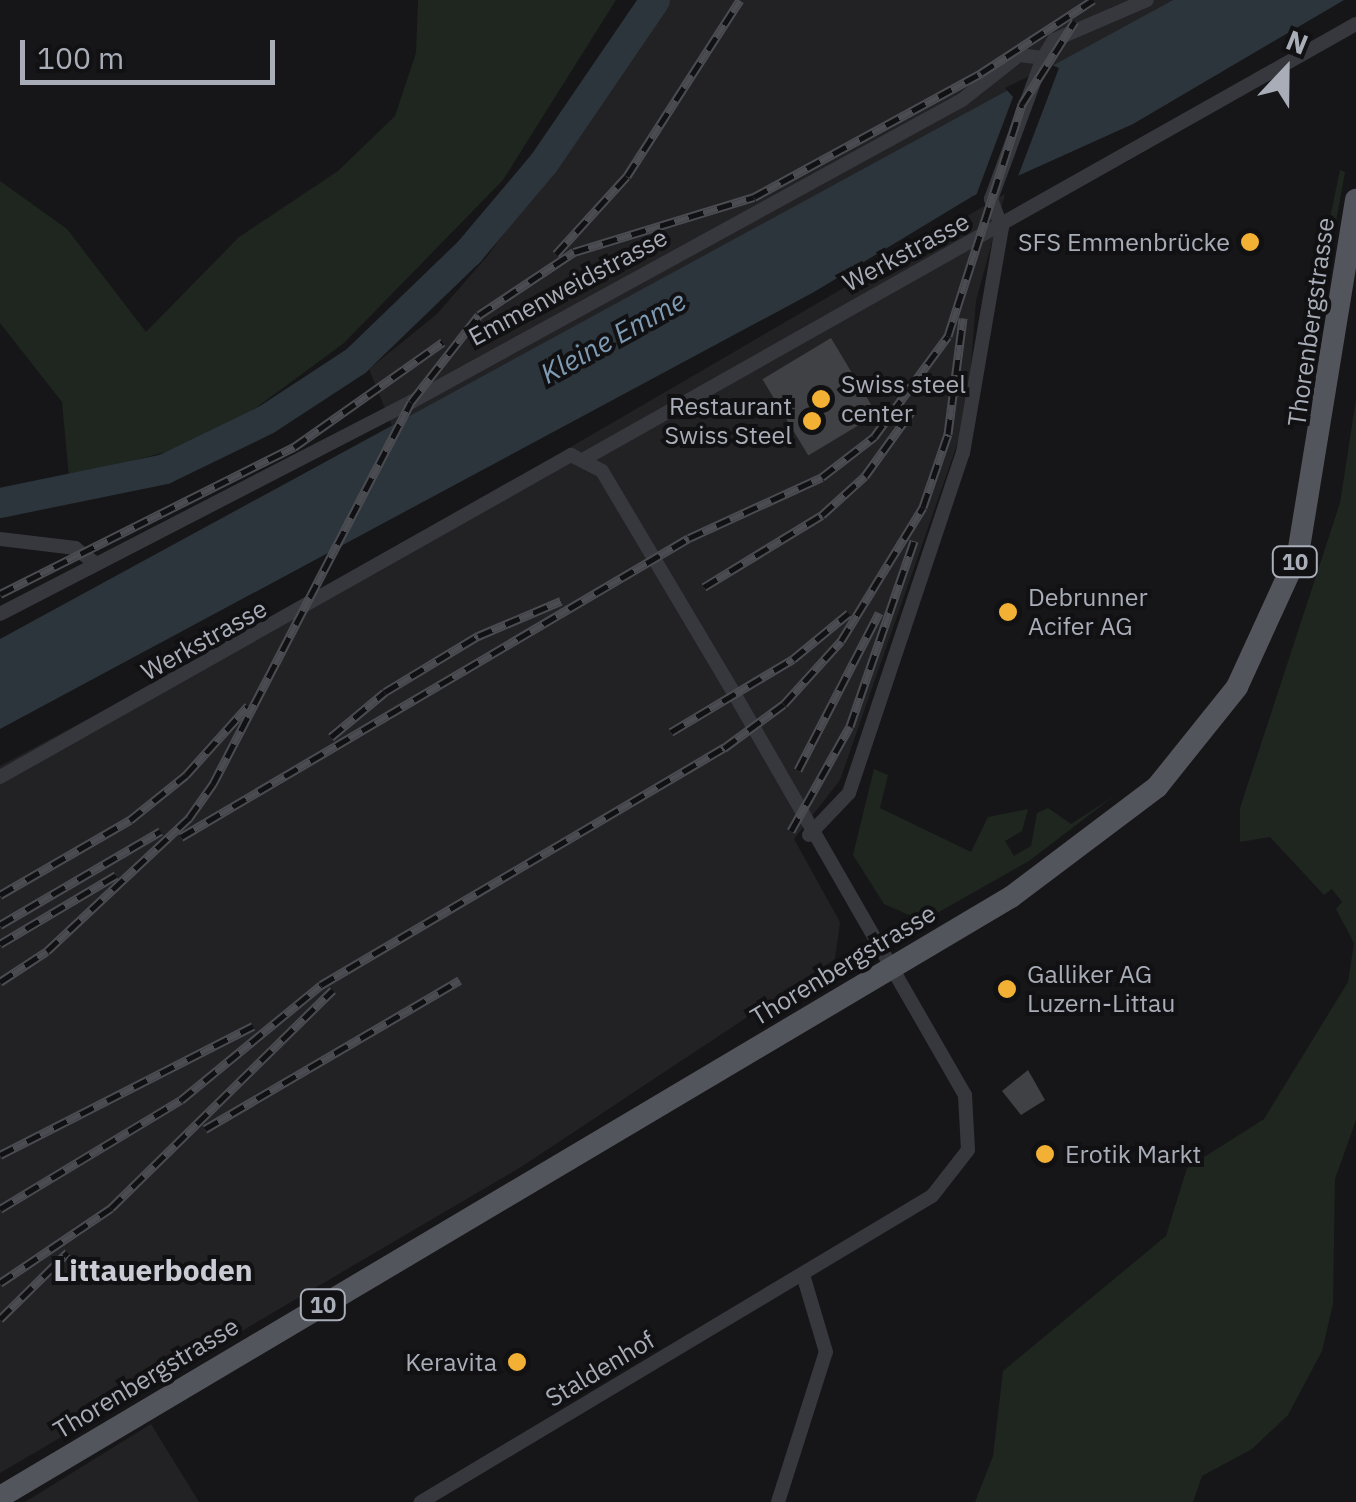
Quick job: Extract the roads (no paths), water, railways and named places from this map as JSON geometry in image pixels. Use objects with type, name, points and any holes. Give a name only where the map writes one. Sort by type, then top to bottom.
[{"type":"main road","name":"Thorenbergstrasse","points":[[0,1497],[1080,852],[1181,761],[1237,687],[1278,607],[1306,524],[1356,200]]},
{"type":"street","name":"Emmenweidstrasse","points":[[0,614],[929,118],[1019,56],[1041,65],[1054,40],[1147,0]]},
{"type":"street","points":[[1041,65],[993,194],[1002,228],[1356,24]]},
{"type":"street","name":"Werkstrasse","points":[[0,778],[564,458],[586,458],[1002,228]]},
{"type":"street","name":"Werkstrasse","points":[[810,835],[848,793],[963,453],[1002,228]]},
{"type":"street","points":[[586,458],[602,471],[654,558],[890,968]]},
{"type":"street","points":[[0,539],[75,548],[96,564]]},
{"type":"street","name":"Staldenhof","points":[[422,1502],[932,1196],[968,1150],[965,1095],[890,968]]},
{"type":"street","points":[[778,1502],[826,1352],[803,1275]]},
{"type":"water","name":"Kleine Emme","points":[[1173,0],[1344,0],[1133,124],[973,196],[814,292],[0,729],[0,639]]},
{"type":"waterway","points":[[0,503],[165,469],[266,420],[356,361],[469,252],[544,163],[655,0]]},
{"type":"railway","points":[[556,254],[627,176],[740,0]]},
{"type":"railway","points":[[0,982],[47,951],[189,818],[213,784],[411,402],[479,315],[574,252],[754,197],[981,73],[1093,0]]},
{"type":"railway","points":[[181,837],[689,538],[822,477],[874,437],[948,336],[1022,104],[1075,21]]},
{"type":"railway","points":[[0,1209],[181,1100],[321,985],[724,748],[784,704],[841,641],[923,507],[948,434],[963,318]]},
{"type":"railway","points":[[0,594],[294,447],[443,342]]},
{"type":"railway","points":[[704,587],[822,515],[865,476],[911,412]]},
{"type":"railway","points":[[791,831],[850,726],[914,541]]},
{"type":"railway","points":[[331,737],[385,692],[478,636],[561,601]]},
{"type":"railway","points":[[671,732],[793,659],[849,613]]},
{"type":"railway","points":[[798,770],[879,613]]},
{"type":"railway","points":[[0,895],[130,820],[186,775],[248,706]]},
{"type":"railway","points":[[0,925],[161,831]]},
{"type":"railway","points":[[0,944],[116,875]]},
{"type":"railway","points":[[205,1129],[460,980]]},
{"type":"railway","points":[[0,1283],[111,1208],[333,990]]},
{"type":"railway","points":[[0,1155],[253,1026]]},
{"type":"railway","points":[[0,1319],[68,1252]]},
{"type":"place","name":"SFS Emmenbrücke","points":[[1250,242]]},
{"type":"place","name":"Swiss steel center","points":[[821,399]]},
{"type":"place","name":"Restaurant Swiss Steel","points":[[812,421]]},
{"type":"place","name":"Debrunner Acifer AG","points":[[1008,612]]},
{"type":"place","name":"Galliker AG Luzern-Littau","points":[[1007,989]]},
{"type":"place","name":"Erotik Markt","points":[[1045,1154]]},
{"type":"place","name":"Keravita","points":[[517,1362]]},
{"type":"district","name":"Littauerboden","points":[[153,1270]]}]
